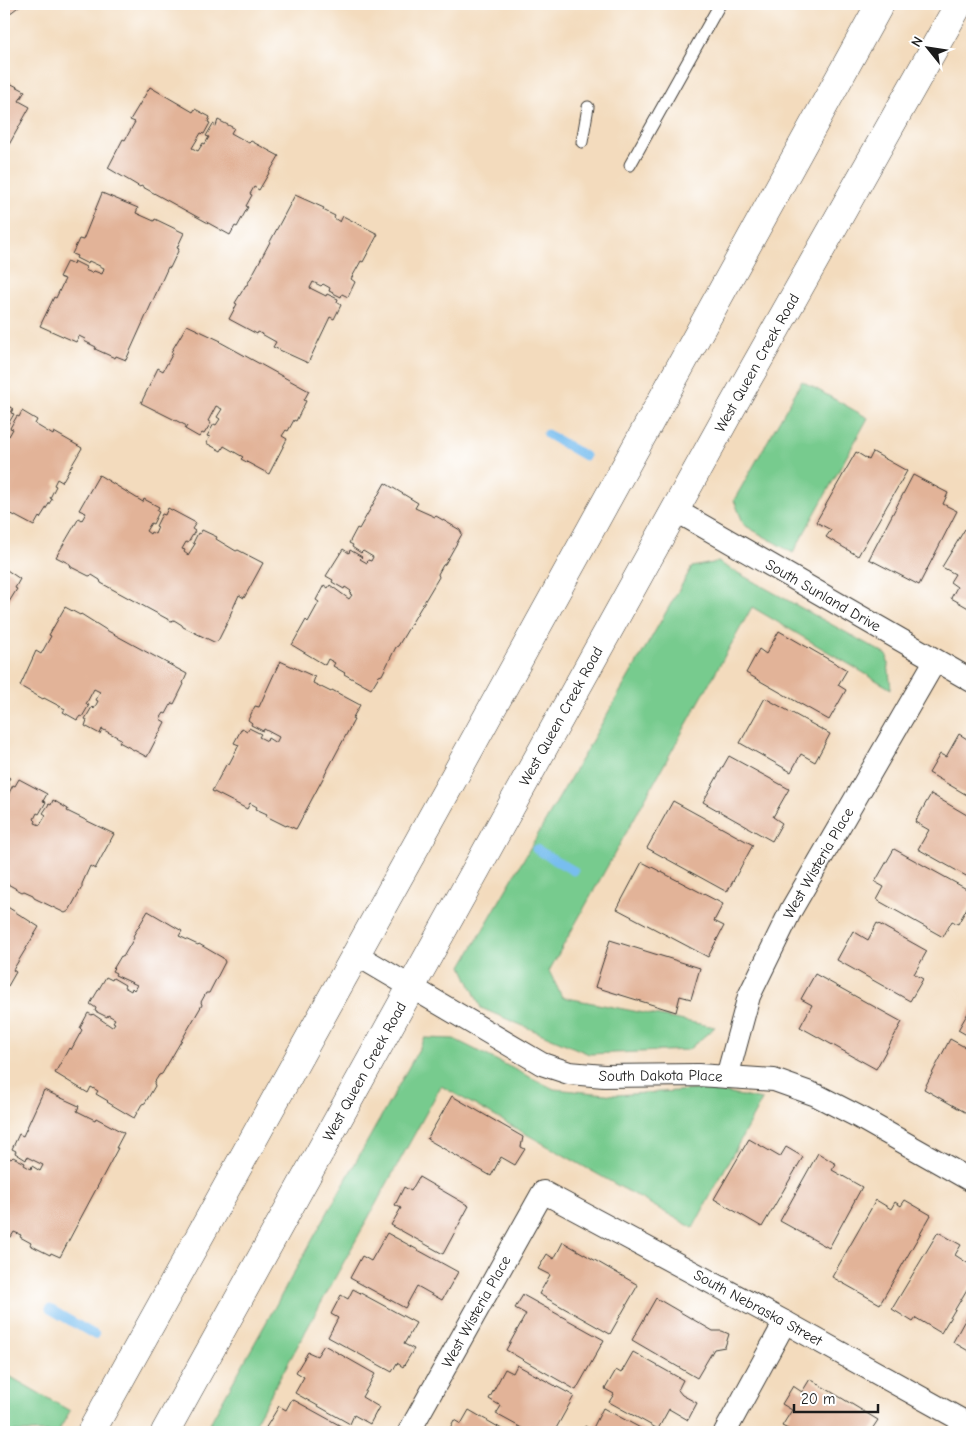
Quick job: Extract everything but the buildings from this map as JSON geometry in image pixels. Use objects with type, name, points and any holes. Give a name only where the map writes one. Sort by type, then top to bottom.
[{"type":"main road","points":[[91,1432],[357,955],[880,4]]},
{"type":"main road","name":"West Queen Creek Road","points":[[165,1432],[675,510],[959,4]]},
{"type":"street","name":"South Sunland Drive","points":[[675,510],[972,681]]},
{"type":"street","name":"West Wisteria Place","points":[[727,1077],[749,996],[787,918],[935,660]]},
{"type":"street","name":"South Dakota Place","points":[[357,955],[542,1064],[569,1072],[604,1076],[698,1075],[774,1080],[816,1095],[972,1181]]},
{"type":"street","name":"West Wisteria Place","points":[[409,1432],[543,1192]]},
{"type":"street","name":"South Nebraska Street","points":[[543,1192],[785,1322],[972,1426]]},
{"type":"street","points":[[725,1432],[785,1322]]},
{"type":"lane","points":[[630,165],[720,4]]},
{"type":"lane","points":[[582,142],[588,107]]},
{"type":"green space","points":[[802,381],[868,418],[793,553],[744,525],[734,500]]},
{"type":"green space","points":[[718,562],[887,655],[891,689],[752,607],[549,971],[562,997],[715,1027],[688,1050],[589,1054],[481,1008],[462,966],[692,567]]},
{"type":"green space","points":[[425,1038],[454,1039],[554,1089],[616,1095],[706,1089],[762,1100],[693,1228],[441,1086],[250,1432],[205,1432]]},
{"type":"green space","points":[[4,1373],[70,1411],[58,1432],[4,1432]]},
{"type":"waterway","points":[[547,434],[585,456]]},
{"type":"waterway","points":[[536,849],[574,871]]},
{"type":"waterway","points":[[50,1309],[95,1335]]}]
